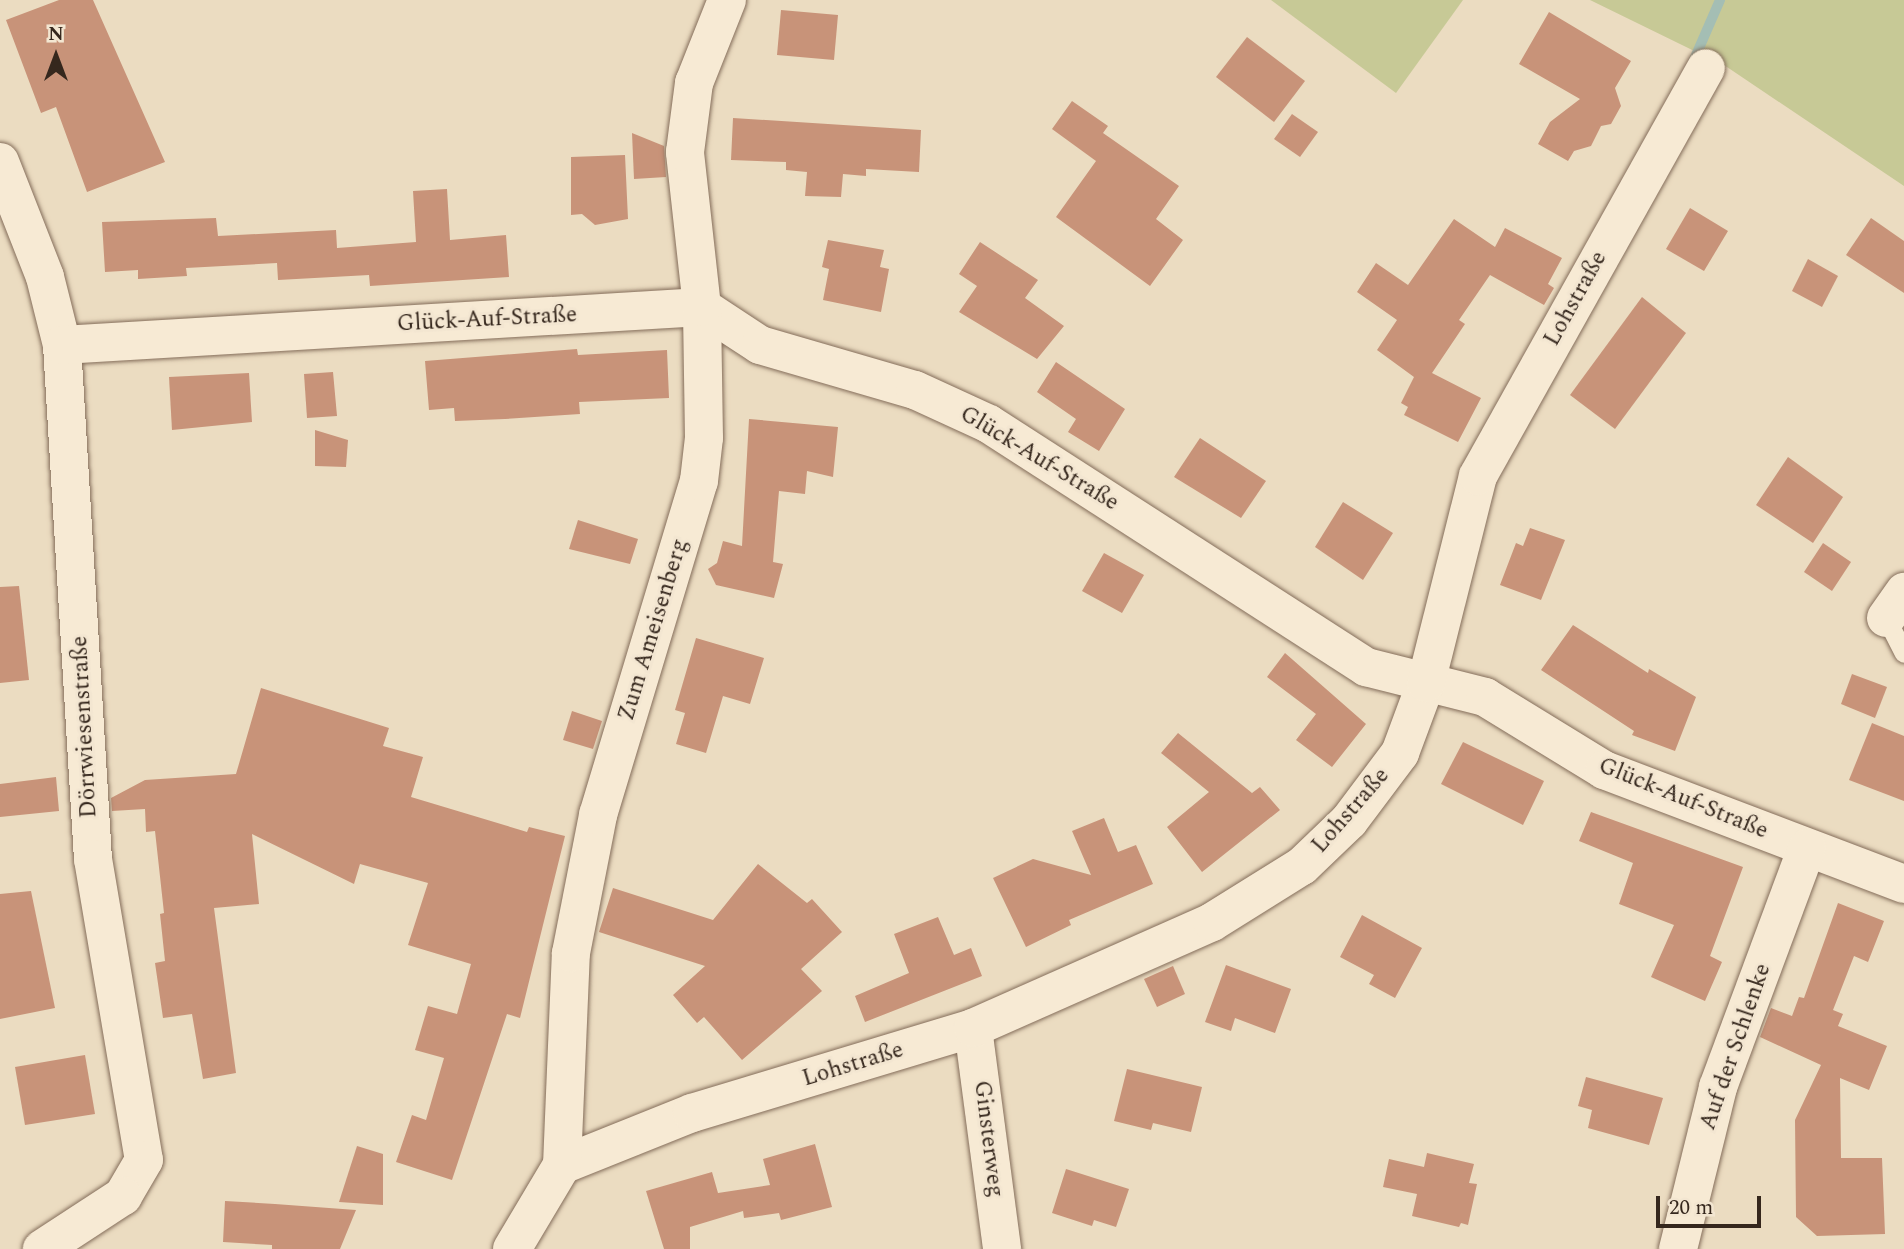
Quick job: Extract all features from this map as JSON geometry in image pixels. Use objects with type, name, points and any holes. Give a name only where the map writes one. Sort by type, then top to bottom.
[{"type":"street","name":"Zum Ameisenberg","points":[[512,1249],[562,1164],[571,953],[598,815],[699,481],[704,438],[702,307],[685,152],[694,83],[727,0]]},
{"type":"street","name":"Lohstraße","points":[[562,1164],[692,1113],[974,1028],[1212,922],[1302,866],[1349,821],[1400,753],[1426,683],[1478,476],[1706,68]]},
{"type":"street","name":"Dörrwiesenstraße","points":[[0,162],[45,277],[62,345],[93,859],[144,1160],[123,1196],[42,1249]]},
{"type":"street","name":"Glück-Auf-Straße","points":[[62,345],[702,307],[760,345],[915,390],[989,424],[1366,667],[1485,697],[1604,770],[1904,884]]},
{"type":"street","name":"Auf der Schlenke","points":[[1678,1249],[1718,1087],[1807,848]]},
{"type":"street","name":"Ginsterweg","points":[[974,1028],[1002,1249]]},
{"type":"lane","points":[[1895,605],[1904,653]]},
{"type":"green space","points":[[1271,0],[1463,0],[1396,93]]},
{"type":"green space","points":[[1590,0],[1904,0],[1904,186],[1727,67]]},
{"type":"building","points":[[59,0],[93,0],[165,162],[87,192],[56,107],[41,113],[6,20]]},
{"type":"building","points":[[781,10],[838,15],[834,60],[777,55]]},
{"type":"building","points":[[1549,12],[1631,61],[1615,88],[1621,106],[1611,124],[1601,126],[1591,146],[1574,151],[1568,161],[1538,144],[1550,122],[1580,99],[1519,64]]},
{"type":"building","points":[[1247,37],[1305,81],[1274,122],[1216,77]]},
{"type":"building","points":[[1072,101],[1108,126],[1103,133],[1179,186],[1156,219],[1183,240],[1150,286],[1056,217],[1096,161],[1052,129]]},
{"type":"building","points":[[1292,114],[1318,132],[1300,157],[1274,139]]},
{"type":"building","points":[[733,118],[921,130],[919,172],[866,169],[866,176],[843,174],[841,197],[805,196],[807,172],[786,170],[786,162],[731,160]]},
{"type":"building","points":[[632,133],[664,146],[666,177],[634,179]]},
{"type":"building","points":[[625,155],[628,219],[595,225],[582,214],[571,215],[571,157]]},
{"type":"building","points":[[447,189],[450,240],[506,235],[509,277],[370,286],[369,275],[278,280],[277,263],[186,268],[187,276],[138,279],[138,270],[105,272],[102,222],[216,218],[218,236],[336,230],[337,248],[416,242],[413,191]]},
{"type":"building","points":[[1690,208],[1728,231],[1704,271],[1666,249]]},
{"type":"building","points":[[1871,218],[1904,241],[1904,293],[1846,255]]},
{"type":"building","points":[[1454,219],[1495,247],[1505,228],[1562,258],[1548,284],[1554,288],[1544,305],[1490,275],[1459,320],[1465,324],[1432,373],[1481,398],[1458,442],[1404,415],[1408,407],[1401,403],[1414,377],[1377,350],[1397,320],[1357,292],[1376,263],[1408,285]]},
{"type":"building","points":[[828,240],[884,250],[880,267],[889,269],[881,312],[823,300],[829,269],[822,267]]},
{"type":"building","points":[[980,242],[1038,280],[1025,298],[1064,326],[1037,359],[959,312],[977,286],[959,274]]},
{"type":"building","points":[[1808,259],[1838,276],[1822,307],[1792,291]]},
{"type":"building","points":[[1642,297],[1686,333],[1615,429],[1570,395]]},
{"type":"building","points":[[577,349],[578,355],[667,350],[669,398],[579,402],[580,414],[505,419],[455,421],[454,408],[429,410],[425,361]]},
{"type":"building","points":[[1056,362],[1125,409],[1099,451],[1068,432],[1076,419],[1037,392]]},
{"type":"building","points":[[333,372],[337,416],[307,418],[304,374]]},
{"type":"building","points":[[249,373],[252,422],[172,430],[169,377]]},
{"type":"building","points":[[749,419],[838,427],[833,477],[807,471],[805,494],[779,491],[773,562],[783,564],[774,598],[716,585],[708,569],[717,563],[723,541],[742,546]]},
{"type":"building","points":[[315,430],[348,440],[346,467],[315,466]]},
{"type":"building","points":[[1200,438],[1266,481],[1241,518],[1174,477]]},
{"type":"building","points":[[1788,457],[1843,497],[1813,543],[1756,505]]},
{"type":"building","points":[[1343,502],[1393,533],[1363,580],[1315,547]]},
{"type":"building","points":[[578,520],[638,539],[630,564],[569,549]]},
{"type":"building","points":[[1530,528],[1565,540],[1541,600],[1500,585],[1516,543],[1523,546]]},
{"type":"building","points":[[1823,543],[1851,562],[1832,591],[1804,572]]},
{"type":"building","points":[[1104,553],[1144,575],[1122,613],[1082,591]]},
{"type":"building","points":[[19,586],[29,680],[0,683],[0,587]]},
{"type":"building","points":[[1573,625],[1648,673],[1649,669],[1696,697],[1675,751],[1632,735],[1634,731],[1541,670]]},
{"type":"building","points":[[696,638],[764,658],[750,704],[723,696],[706,753],[676,744],[685,713],[675,710]]},
{"type":"building","points":[[1285,653],[1366,724],[1332,767],[1296,740],[1316,714],[1267,677]]},
{"type":"building","points":[[1852,674],[1887,687],[1875,718],[1841,704]]},
{"type":"building","points":[[261,688],[389,728],[383,746],[423,757],[411,797],[527,832],[529,827],[565,836],[520,1018],[507,1014],[452,1180],[396,1162],[412,1115],[426,1120],[444,1058],[415,1050],[428,1006],[457,1014],[471,964],[408,945],[428,883],[360,864],[354,884],[252,834],[259,904],[214,908],[236,1073],[203,1079],[192,1014],[163,1018],[155,963],[165,961],[160,914],[164,913],[155,831],[146,832],[145,809],[112,811],[111,798],[145,780],[236,774]]},
{"type":"building","points":[[572,711],[602,721],[593,749],[563,740]]},
{"type":"building","points":[[1872,723],[1904,736],[1904,801],[1849,780]]},
{"type":"building","points":[[1178,733],[1252,793],[1260,787],[1280,810],[1202,872],[1167,827],[1209,792],[1161,753]]},
{"type":"building","points":[[1463,742],[1544,781],[1523,825],[1441,784]]},
{"type":"building","points":[[56,777],[59,811],[0,817],[0,784]]},
{"type":"building","points":[[1591,812],[1743,867],[1710,956],[1722,962],[1705,1001],[1651,977],[1674,925],[1619,904],[1633,863],[1579,841]]},
{"type":"building","points":[[1104,818],[1118,852],[1136,845],[1153,884],[1069,920],[1071,925],[1026,947],[993,878],[1033,859],[1091,875],[1072,831]]},
{"type":"building","points":[[758,864],[807,903],[812,899],[842,932],[801,969],[822,991],[742,1060],[704,1017],[697,1023],[673,995],[705,966],[599,932],[613,888],[713,920]]},
{"type":"building","points":[[31,891],[55,1008],[0,1019],[0,894]]},
{"type":"building","points":[[1838,903],[1884,921],[1868,962],[1854,956],[1833,1010],[1843,1014],[1838,1026],[1887,1046],[1869,1090],[1840,1078],[1841,1158],[1882,1158],[1885,1234],[1817,1236],[1796,1217],[1795,1120],[1821,1065],[1760,1037],[1771,1008],[1792,1016],[1799,997],[1804,998]]},
{"type":"building","points":[[1362,915],[1422,948],[1395,998],[1369,984],[1374,975],[1340,957]]},
{"type":"building","points":[[938,917],[954,955],[971,948],[982,976],[865,1022],[855,996],[909,973],[894,934]]},
{"type":"building","points":[[1226,965],[1291,989],[1275,1033],[1235,1018],[1231,1031],[1205,1022]]},
{"type":"building","points":[[1173,966],[1185,994],[1157,1007],[1144,979]]},
{"type":"building","points":[[85,1055],[95,1114],[25,1125],[15,1067]]},
{"type":"building","points":[[1127,1069],[1202,1087],[1191,1132],[1153,1123],[1151,1130],[1114,1121]]},
{"type":"building","points":[[1586,1077],[1663,1098],[1649,1145],[1588,1128],[1592,1110],[1578,1106]]},
{"type":"building","points":[[815,1144],[832,1207],[781,1220],[779,1213],[744,1218],[743,1211],[690,1227],[690,1249],[664,1249],[646,1191],[712,1172],[718,1193],[770,1185],[763,1159]]},
{"type":"building","points":[[357,1146],[383,1154],[383,1205],[339,1202]]},
{"type":"building","points":[[1427,1153],[1474,1164],[1469,1183],[1477,1184],[1468,1225],[1461,1223],[1459,1227],[1412,1216],[1417,1194],[1383,1187],[1389,1159],[1424,1167]]},
{"type":"building","points":[[1066,1169],[1129,1189],[1116,1227],[1094,1220],[1092,1226],[1052,1213]]},
{"type":"building","points":[[225,1201],[356,1210],[340,1249],[272,1249],[272,1245],[223,1242]]},
{"type":"waterway","points":[[1693,62],[1720,0]]}]
